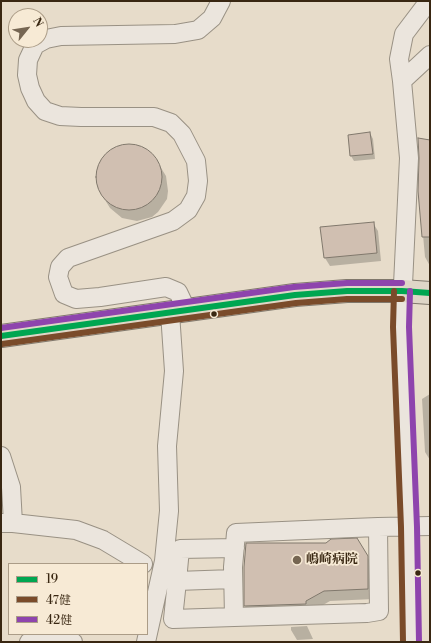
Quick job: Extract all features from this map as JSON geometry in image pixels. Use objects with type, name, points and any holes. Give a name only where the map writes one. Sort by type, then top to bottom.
[{"type":"highway","points":[[1,336],[295,295],[347,291],[402,291],[430,293]]},
{"type":"street","points":[[148,634],[162,574],[169,511],[167,446],[174,371],[178,292],[166,287],[94,298],[76,299],[64,294],[58,277],[60,267],[68,258],[173,221],[188,210],[196,196],[198,181],[196,161],[182,134],[170,123],[154,117],[81,118],[60,116],[45,111],[36,101],[30,88],[27,75],[28,60],[35,45],[46,39],[61,36],[175,34],[198,30],[212,18],[221,1]]},
{"type":"street","points":[[411,642],[409,527],[401,327],[409,158],[399,59],[404,34],[429,1]]},
{"type":"street","points":[[402,81],[430,55]]},
{"type":"street","points":[[1,456],[11,487],[7,523],[76,530],[104,540],[142,563]]},
{"type":"street","points":[[234,617],[232,567],[236,534],[430,526]]},
{"type":"street","points":[[235,548],[180,549],[162,574],[173,619],[367,613],[379,611],[378,527]]},
{"type":"street","points":[[162,574],[233,579]]},
{"type":"street","points":[[29,642],[33,640],[57,638],[73,642]]},
{"type":"building","points":[[370,132],[373,154],[350,156],[348,135]]},
{"type":"building","points":[[418,138],[430,140],[430,237],[422,237],[418,191]]},
{"type":"building","points":[[122,144],[136,144],[148,149],[157,158],[162,170],[160,190],[153,201],[136,210],[122,210],[110,205],[101,196],[96,184],[96,170],[101,158],[110,149]]},
{"type":"building","points":[[374,222],[377,253],[324,258],[320,227]]},
{"type":"building","points":[[357,538],[368,556],[368,589],[324,591],[306,601],[306,604],[244,606],[244,567],[246,543],[326,543],[331,539]]},
{"type":"transit line","name":"42健","points":[[1,328],[294,287],[347,283],[402,283]]},
{"type":"transit line","name":"19","points":[[1,336],[295,295],[347,291],[402,291],[430,293]]},
{"type":"transit line","name":"47健","points":[[394,291],[393,327],[401,527],[403,642]]},
{"type":"transit line","name":"42健","points":[[410,291],[409,327],[417,527],[419,642]]},
{"type":"transit line","name":"47健","points":[[2,344],[296,303],[347,299],[402,299]]},
{"type":"place","name":"嶋崎病院","points":[[297,560]]}]
